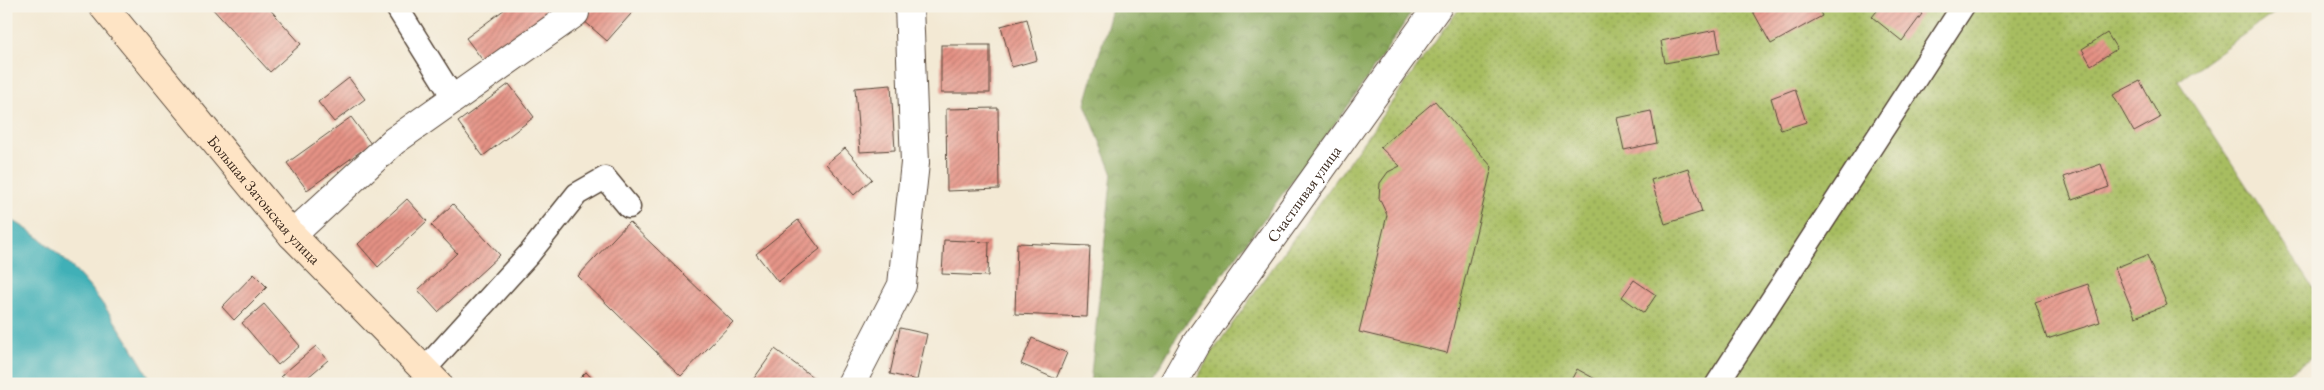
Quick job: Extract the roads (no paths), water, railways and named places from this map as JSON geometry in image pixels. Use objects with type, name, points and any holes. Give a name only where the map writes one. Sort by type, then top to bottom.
[{"type":"street","name":"Большая Затонская улица","points":[[103,6],[292,235],[431,377]]},
{"type":"street","points":[[851,384],[902,285],[915,163],[909,6]]},
{"type":"street","name":"Счастливая улица","points":[[1173,384],[1195,345],[1438,6]]},
{"type":"street","points":[[292,235],[394,141],[575,13]]},
{"type":"lane","points":[[396,6],[454,99]]},
{"type":"lane","points":[[1716,384],[1963,6]]},
{"type":"lane","points":[[431,377],[577,194],[605,178],[629,207]]},
{"type":"water","points":[[6,217],[30,231],[73,268],[109,312],[153,384],[6,384]]}]
